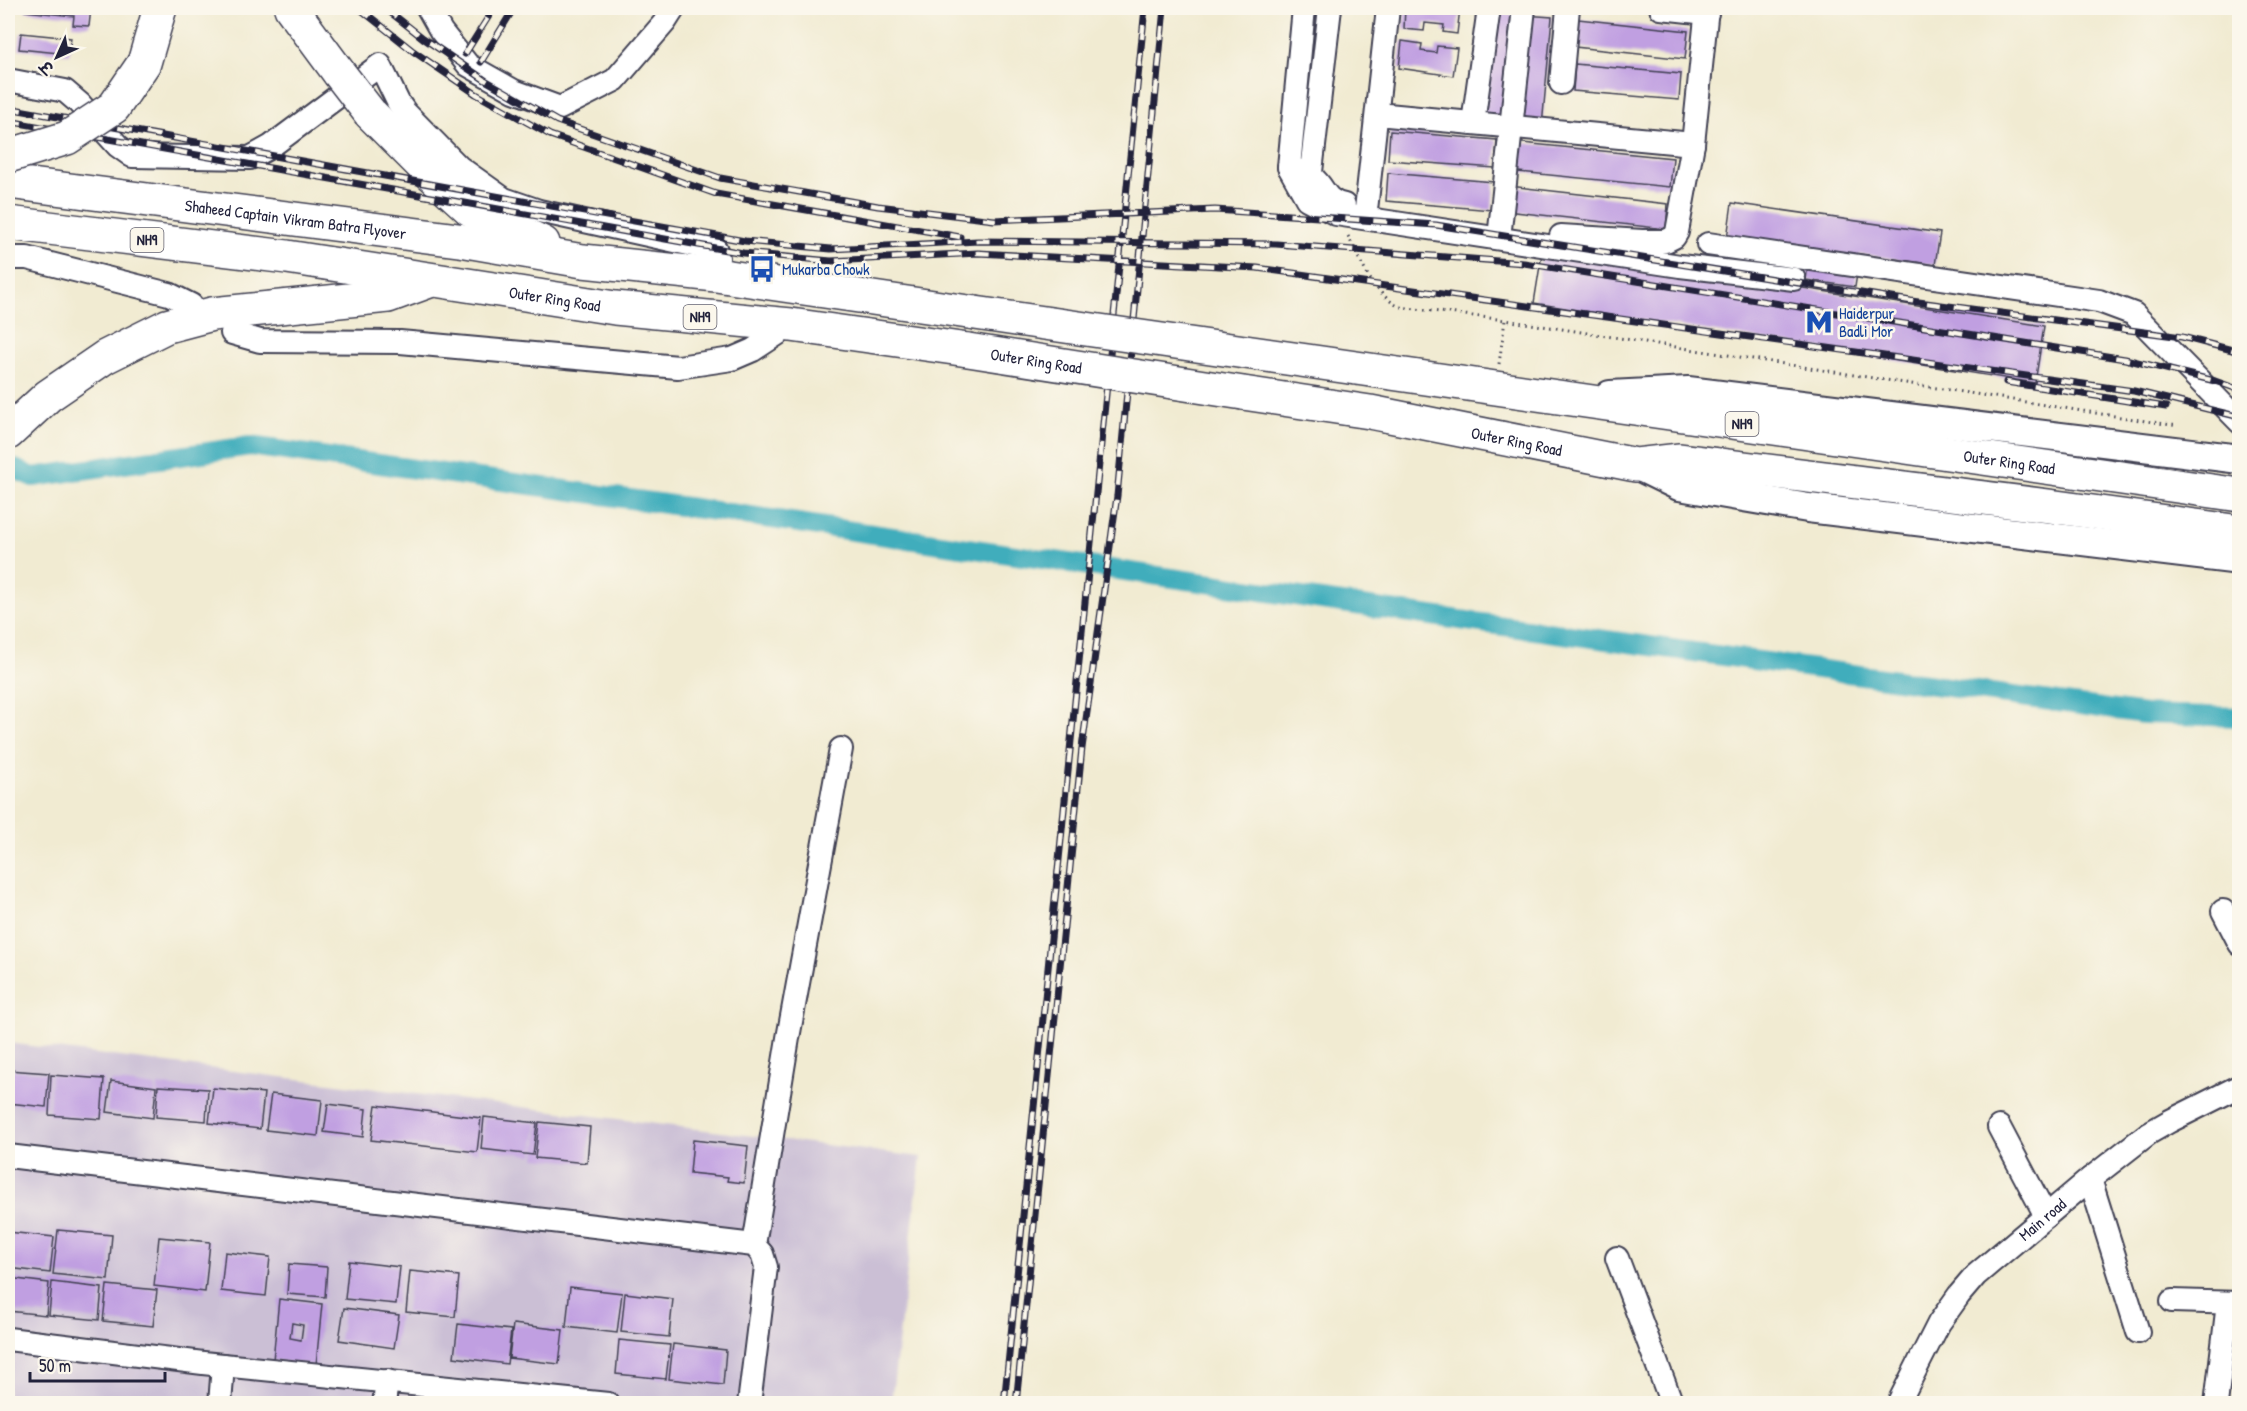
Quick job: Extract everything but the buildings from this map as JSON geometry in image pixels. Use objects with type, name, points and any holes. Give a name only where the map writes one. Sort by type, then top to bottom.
[{"type":"highway","points":[[8,156],[67,138],[114,107],[144,63],[160,8]]},
{"type":"highway","points":[[291,8],[370,113],[470,209],[583,261]]},
{"type":"highway","name":"Shaheed Captain Vikram Batra Flyover","points":[[8,182],[466,241],[583,261]]},
{"type":"highway","name":"NH9","points":[[8,223],[286,257],[433,280]]},
{"type":"highway","name":"Outer Ring Road","points":[[583,261],[716,274],[2240,495]]},
{"type":"highway","points":[[8,433],[48,396],[105,357],[167,326],[212,314],[388,296],[433,280]]},
{"type":"highway","name":"Outer Ring Road","points":[[433,280],[615,309],[791,325],[968,350],[1370,412],[1636,465],[1680,460],[2240,532]]},
{"type":"main road","name":"Outer Ring Road","points":[[1566,398],[1688,391],[2240,459]]},
{"type":"main road","name":"Outer Ring Road","points":[[1636,465],[1679,486],[1808,508],[2240,560]]},
{"type":"street","points":[[428,8],[441,31],[468,65],[514,91],[560,108],[615,80],[665,22],[674,8]]},
{"type":"street","points":[[1304,8],[1289,167],[1307,199],[1336,214],[1680,266],[1794,279]]},
{"type":"street","points":[[1307,199],[1312,177],[1330,8]]},
{"type":"street","points":[[1366,210],[1389,8]]},
{"type":"street","points":[[1473,123],[1489,8]]},
{"type":"street","points":[[1500,229],[1524,8]]},
{"type":"street","points":[[1561,83],[1568,8]]},
{"type":"street","points":[[1289,167],[1312,177],[1324,194],[1334,202],[1366,210],[1566,236],[1666,241],[1674,237],[1677,232],[1693,144],[1707,10],[1661,8]]},
{"type":"street","points":[[8,80],[65,91],[118,146],[132,156],[250,158],[270,147],[380,65],[405,112],[459,167],[504,199],[539,211],[716,250],[718,258],[716,274]]},
{"type":"street","points":[[1377,114],[1693,144]]},
{"type":"street","points":[[1708,244],[2099,301],[2118,306],[2134,314],[2240,422]]},
{"type":"street","points":[[8,258],[27,258],[158,291],[191,305]]},
{"type":"street","points":[[232,333],[260,341],[400,342],[678,367],[732,359],[753,350],[791,325]]},
{"type":"street","points":[[754,1245],[788,1038],[841,749]]},
{"type":"street","points":[[2223,911],[2240,944]]},
{"type":"street","name":"Main road","points":[[1898,1404],[1939,1323],[1976,1275],[2090,1179],[2149,1134],[2240,1086]]},
{"type":"street","points":[[1999,1127],[2046,1216]]},
{"type":"street","points":[[8,1156],[754,1245],[762,1254],[766,1267],[749,1404]]},
{"type":"street","points":[[2090,1179],[2138,1332]]},
{"type":"street","points":[[1617,1258],[1672,1404]]},
{"type":"street","points":[[2172,1301],[2234,1303],[2216,1404]]},
{"type":"street","points":[[8,1339],[223,1365],[385,1392],[608,1404]]},
{"type":"street","points":[[220,1404],[223,1365]]},
{"type":"path","points":[[1336,214],[1369,278],[1388,301],[1400,307],[1505,320],[2182,427]]},
{"type":"path","points":[[1498,370],[1505,320]]},
{"type":"shaded area","points":[[8,1043],[921,1157],[891,1403],[8,1404]]},
{"type":"waterway","points":[[8,466],[33,477],[250,446],[737,514],[1424,615],[2145,714],[2240,717]]},
{"type":"railway","points":[[359,8],[413,51],[476,94],[550,135],[716,194],[960,237]]},
{"type":"railway","points":[[385,8],[423,38],[485,80],[557,121],[720,178],[878,206],[994,220],[1215,210],[1436,225],[1911,301],[2182,337],[2240,352]]},
{"type":"railway","points":[[465,54],[494,8]]},
{"type":"railway","points":[[481,62],[514,8]]},
{"type":"railway","points":[[1004,1404],[1145,8]]},
{"type":"railway","points":[[1016,1404],[1082,748],[1117,496],[1164,8]]},
{"type":"railway","points":[[8,108],[745,241],[831,249],[978,241],[1276,244],[1524,263],[2125,359],[2215,381],[2240,390]]},
{"type":"railway","points":[[8,121],[743,253],[831,261],[978,253],[1257,268],[2134,391],[2240,417]]},
{"type":"railway","points":[[2006,382],[2166,407]]},
{"type":"place","name":"Mukarba Chowk","points":[[762,269]]},
{"type":"place","name":"Haiderpur Badli Mor","points":[[1819,322]]}]
